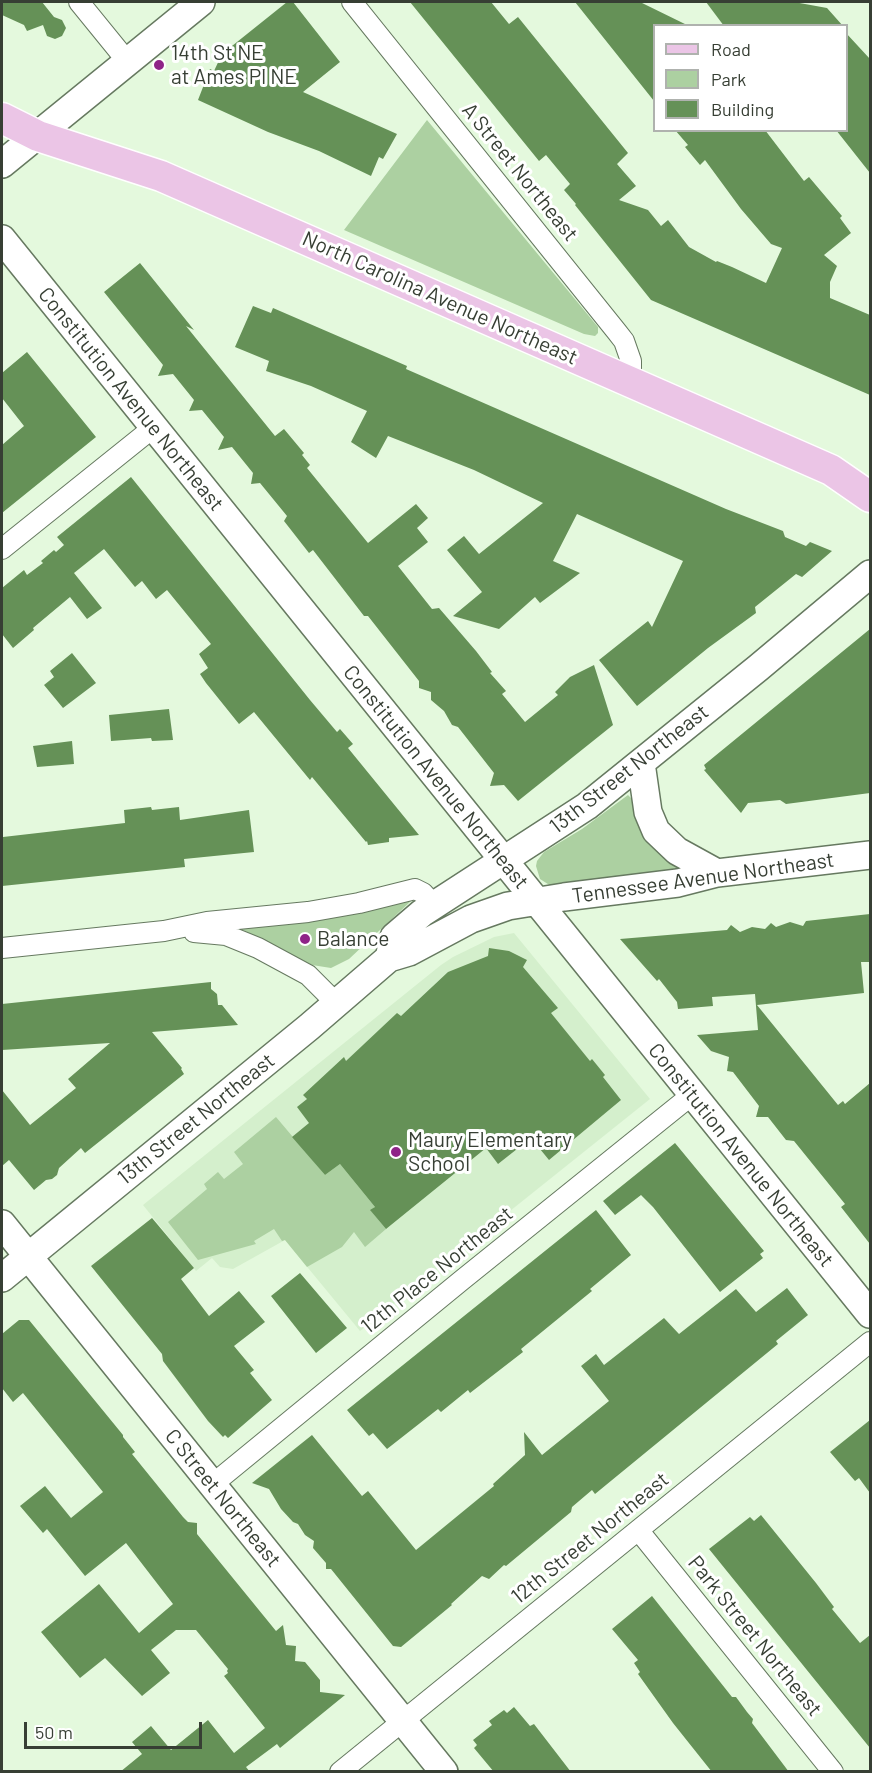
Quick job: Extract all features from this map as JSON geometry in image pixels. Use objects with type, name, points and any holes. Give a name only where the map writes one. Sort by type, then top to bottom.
[{"type":"main road","points":[[2,164],[201,2]]},
{"type":"main road","name":"North Carolina Avenue Northeast","points":[[2,118],[38,136],[161,176],[831,470],[870,496]]},
{"type":"main road","name":"Constitution Avenue Northeast","points":[[2,239],[870,1314]]},
{"type":"main road","name":"13th Street Northeast","points":[[389,958],[394,937],[434,905],[573,816],[641,763],[870,574]]},
{"type":"main road","points":[[641,763],[648,812],[656,831],[677,851],[717,873]]},
{"type":"main road","name":"Tennessee Avenue Northeast","points":[[536,902],[678,883],[717,873],[870,855]]},
{"type":"main road","name":"13th Street Northeast","points":[[2,1278],[389,958],[409,952],[484,914],[508,906],[536,902]]},
{"type":"main road","name":"C Street Northeast","points":[[2,1224],[444,1772]]},
{"type":"street","points":[[79,2],[127,61]]},
{"type":"street","name":"A Street Northeast","points":[[352,2],[624,341],[631,361],[631,382]]},
{"type":"street","points":[[2,549],[154,427]]},
{"type":"street","points":[[2,948],[164,931],[207,922],[332,908],[415,889],[423,893],[434,905]]},
{"type":"street","points":[[164,931],[214,933],[241,940],[308,975],[336,1003]]},
{"type":"street","name":"12th Place Northeast","points":[[213,1484],[693,1094]]},
{"type":"street","name":"12th Street Northeast","points":[[340,1772],[870,1342]]},
{"type":"street","name":"Park Street Northeast","points":[[639,1531],[833,1772]]},
{"type":"shaded area","name":"Maury Elementary School","points":[[514,933],[650,1099],[360,1331],[285,1240],[233,1269],[220,1267],[212,1258],[196,1271],[143,1205],[441,965],[494,937]]},
{"type":"green space","points":[[427,120],[598,327],[598,333],[595,336],[584,334],[344,230]]},
{"type":"green space","points":[[628,795],[633,800],[640,824],[681,868],[680,871],[551,886],[540,879],[536,866],[544,852],[582,829]]},
{"type":"green space","points":[[411,899],[349,959],[331,968],[312,965],[240,927]]},
{"type":"green space","points":[[276,1117],[325,1175],[340,1164],[375,1207],[371,1211],[386,1229],[365,1247],[354,1232],[342,1247],[307,1267],[285,1240],[282,1241],[274,1229],[254,1241],[256,1244],[198,1260],[168,1222],[207,1189],[204,1184],[218,1172],[224,1179],[243,1164],[234,1152]]},
{"type":"building","points":[[2,2],[42,2],[54,17],[62,20],[66,28],[62,36],[55,39],[47,36],[43,25],[27,31],[24,25],[2,15]]},
{"type":"building","points":[[287,2],[293,2],[340,62],[303,92],[397,134],[383,159],[379,157],[371,176],[319,151],[268,132],[198,100],[210,69],[214,71],[222,54]]},
{"type":"building","points":[[410,2],[491,2],[509,24],[518,17],[628,153],[617,164],[636,186],[619,200],[648,210],[661,226],[668,220],[689,247],[716,262],[766,283],[782,248],[771,244],[741,209],[705,160],[700,165],[685,147],[688,145],[677,132],[767,132],[804,181],[809,177],[842,216],[840,218],[851,233],[824,255],[837,266],[830,282],[830,298],[870,315],[870,395],[651,300],[564,190],[570,184],[546,155],[539,161]]},
{"type":"building","points":[[575,2],[640,2],[685,24],[653,24],[653,100]]},
{"type":"building","points":[[706,2],[794,2],[827,8],[841,24],[722,24]]},
{"type":"building","points":[[848,35],[870,59],[870,173],[838,132],[848,132]]},
{"type":"building","points":[[140,263],[194,330],[186,326],[275,436],[284,429],[304,453],[302,455],[310,465],[307,468],[368,543],[416,504],[428,518],[417,528],[428,542],[398,566],[432,609],[439,608],[476,651],[492,672],[490,673],[506,691],[502,694],[525,722],[558,695],[555,692],[570,677],[594,665],[613,725],[518,801],[504,785],[490,786],[494,773],[458,727],[452,725],[444,711],[431,700],[431,692],[419,688],[419,681],[368,616],[364,616],[313,550],[309,553],[284,521],[287,516],[260,483],[251,484],[253,473],[232,447],[218,450],[224,437],[202,410],[189,411],[194,400],[173,374],[158,376],[163,365],[104,292]]},
{"type":"building","points":[[253,306],[271,313],[273,308],[407,366],[406,369],[726,509],[783,531],[785,537],[806,546],[810,542],[832,551],[802,577],[796,574],[755,607],[756,613],[708,648],[637,706],[599,660],[648,621],[652,627],[683,561],[577,514],[553,561],[580,573],[540,603],[535,597],[499,629],[453,616],[482,592],[447,550],[464,536],[479,554],[543,503],[474,470],[388,436],[376,458],[351,442],[367,411],[311,386],[266,371],[269,361],[235,347]]},
{"type":"building","points":[[27,352],[96,437],[2,513],[2,445],[24,426],[2,398],[2,373]]},
{"type":"building","points":[[131,477],[310,700],[337,732],[340,729],[353,744],[348,748],[419,835],[389,838],[389,842],[368,845],[367,841],[312,777],[310,780],[254,712],[239,724],[206,683],[200,674],[208,668],[199,654],[211,644],[167,590],[156,599],[142,581],[135,587],[104,549],[74,573],[102,608],[87,619],[70,597],[13,648],[2,634],[2,588],[24,570],[27,575],[43,563],[41,561],[54,550],[56,552],[64,545],[57,537]]},
{"type":"building","points":[[870,629],[870,793],[786,804],[780,800],[748,803],[741,813],[704,770],[706,769],[704,765]]},
{"type":"building","points":[[72,653],[96,683],[63,708],[44,685],[54,677],[50,671]]},
{"type":"building","points":[[169,709],[173,740],[152,741],[151,738],[111,741],[109,715]]},
{"type":"building","points":[[72,741],[74,764],[37,767],[33,746]]},
{"type":"building","points":[[151,807],[152,810],[179,807],[180,820],[249,810],[254,852],[184,859],[185,867],[2,886],[3,837],[125,823],[124,810]]},
{"type":"building","points":[[870,914],[870,962],[861,962],[864,993],[757,1005],[838,1105],[843,1101],[845,1104],[870,1083],[870,1244],[841,1207],[845,1204],[794,1141],[786,1140],[768,1117],[756,1117],[759,1106],[733,1072],[727,1071],[729,1057],[711,1051],[697,1035],[758,1030],[755,994],[712,997],[713,1006],[678,1009],[677,1002],[659,979],[657,981],[620,939],[727,930],[731,925],[740,932],[752,927],[765,929],[771,923],[776,927],[790,922],[803,926],[806,921]]},
{"type":"building","points":[[489,948],[509,951],[527,960],[523,967],[558,1008],[551,1013],[590,1061],[592,1059],[605,1075],[603,1077],[621,1100],[549,1160],[531,1138],[498,1164],[486,1148],[386,1229],[370,1210],[375,1207],[340,1164],[325,1175],[292,1137],[309,1123],[297,1107],[307,1099],[303,1095],[344,1057],[346,1061],[397,1013],[401,1016],[448,972],[488,956]]},
{"type":"building","points":[[211,982],[211,989],[217,994],[218,1005],[222,1005],[238,1025],[152,1032],[182,1068],[184,1074],[85,1153],[81,1148],[59,1168],[57,1175],[46,1180],[34,1190],[9,1160],[2,1166],[2,1090],[30,1125],[76,1088],[68,1079],[110,1043],[2,1050],[2,1004]]},
{"type":"building","points":[[675,1143],[764,1251],[760,1254],[763,1258],[720,1292],[641,1195],[615,1215],[603,1201]]},
{"type":"building","points":[[596,1210],[631,1255],[590,1289],[592,1291],[521,1349],[523,1352],[470,1393],[468,1390],[441,1412],[438,1409],[387,1449],[373,1433],[369,1436],[347,1410]]},
{"type":"building","points":[[152,1218],[194,1268],[181,1279],[209,1316],[239,1291],[265,1322],[234,1346],[254,1370],[250,1373],[272,1400],[228,1438],[225,1435],[223,1437],[208,1421],[163,1361],[162,1354],[91,1266]]},
{"type":"building","points":[[300,1273],[347,1328],[316,1353],[271,1296]]},
{"type":"building","points":[[787,1288],[808,1315],[776,1341],[778,1344],[595,1494],[592,1490],[572,1507],[571,1512],[506,1566],[504,1565],[489,1579],[482,1576],[452,1605],[401,1647],[393,1646],[331,1569],[326,1569],[326,1563],[313,1548],[314,1541],[305,1535],[298,1524],[293,1522],[281,1509],[269,1489],[252,1483],[312,1435],[362,1496],[368,1491],[416,1550],[494,1486],[493,1484],[525,1455],[524,1432],[542,1455],[609,1401],[581,1366],[596,1354],[604,1365],[664,1318],[679,1334],[736,1289],[756,1312]]},
{"type":"building","points":[[19,1320],[29,1320],[123,1435],[135,1452],[132,1454],[183,1517],[188,1522],[197,1523],[197,1534],[276,1631],[283,1625],[286,1645],[296,1646],[295,1661],[305,1662],[320,1680],[320,1692],[345,1695],[280,1748],[277,1744],[246,1767],[250,1772],[120,1772],[142,1754],[132,1742],[151,1726],[171,1750],[208,1720],[234,1753],[265,1728],[224,1676],[228,1673],[228,1669],[196,1630],[176,1630],[151,1650],[170,1673],[142,1696],[105,1658],[80,1678],[41,1632],[99,1584],[139,1633],[173,1604],[126,1543],[85,1576],[47,1529],[43,1533],[20,1506],[45,1486],[71,1518],[103,1492],[23,1393],[13,1402],[2,1388],[2,1334]]},
{"type":"building","points":[[870,1420],[870,1493],[859,1478],[855,1481],[830,1452]]},
{"type":"building","points":[[761,1515],[816,1583],[834,1607],[832,1609],[860,1643],[870,1635],[870,1748],[709,1549],[750,1517],[754,1521]]},
{"type":"building","points":[[652,1596],[732,1697],[736,1697],[753,1719],[752,1723],[789,1772],[712,1772],[673,1723],[638,1674],[640,1672],[634,1663],[638,1660],[612,1629]]},
{"type":"building","points":[[514,1707],[530,1726],[534,1724],[571,1772],[494,1772],[474,1748],[477,1745],[473,1740],[492,1725],[489,1721],[504,1710],[507,1713]]},
{"type":"place","name":"14th St NE at Ames Pl NE","points":[[159,65]]},
{"type":"place","name":"Balance","points":[[305,939]]},
{"type":"place","name":"Maury Elementary School","points":[[396,1152]]}]
